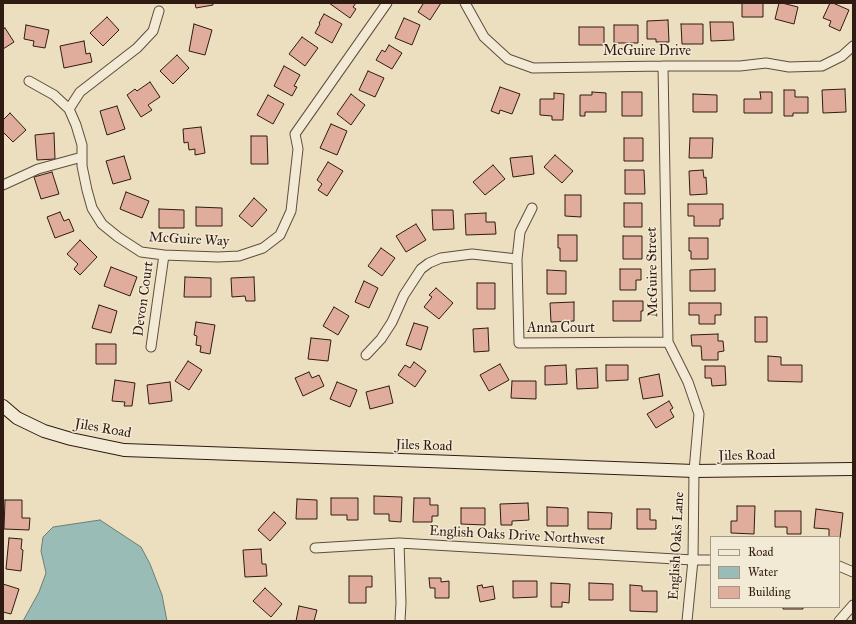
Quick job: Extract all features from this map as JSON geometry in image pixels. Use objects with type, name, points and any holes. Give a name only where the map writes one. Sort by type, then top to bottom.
[{"type":"street","name":"McGuire Way","points":[[29,81],[54,95],[68,109],[76,125],[82,145],[82,166],[92,208],[102,224],[118,237],[141,252],[164,255],[218,257],[239,256],[263,248],[280,235],[290,211],[298,149],[295,134],[387,3]]},
{"type":"street","name":"McGuire Drive","points":[[465,3],[484,37],[508,59],[533,68],[740,66],[766,63],[789,67],[822,66],[842,56],[853,46]]},
{"type":"street","points":[[68,109],[80,92],[137,48],[153,30],[159,11]]},
{"type":"street","name":"McGuire Street","points":[[663,66],[668,342],[688,382],[699,414],[694,471]]},
{"type":"street","points":[[3,185],[38,169],[82,157]]},
{"type":"street","name":"Anna Court","points":[[532,208],[520,232],[517,259],[519,343],[668,342]]},
{"type":"street","points":[[366,355],[381,339],[392,322],[404,295],[421,269],[429,263],[441,258],[472,254],[517,259]]},
{"type":"street","name":"Devon Court","points":[[151,347],[164,255]]},
{"type":"street","name":"Jiles Road","points":[[4,409],[17,418],[44,431],[71,439],[124,450],[694,471],[853,469]]},
{"type":"street","name":"English Oaks Lane","points":[[687,621],[693,560],[694,471]]},
{"type":"street","points":[[399,543],[401,603],[400,621]]},
{"type":"street","name":"English Oaks Drive Northwest","points":[[315,548],[399,543],[710,560]]},
{"type":"street","points":[[840,566],[853,572]]},
{"type":"street","points":[[839,621],[853,605]]},
{"type":"water","points":[[100,520],[141,547],[150,564],[162,595],[167,621],[23,621],[39,592],[46,573],[41,551],[43,537],[53,527]]},
{"type":"building","points":[[195,3],[213,3],[213,5],[196,8]]},
{"type":"building","points":[[329,3],[356,3],[353,7],[356,9],[350,18]]},
{"type":"building","points":[[422,3],[441,3],[430,20],[418,12],[423,4]]},
{"type":"building","points":[[742,3],[763,3],[763,17],[742,17]]},
{"type":"building","points":[[779,3],[798,7],[794,24],[775,19]]},
{"type":"building","points":[[830,3],[849,10],[840,31],[829,26],[831,21],[823,18]]},
{"type":"building","points":[[324,14],[342,24],[332,43],[315,33]]},
{"type":"building","points":[[107,17],[119,30],[103,46],[90,33]]},
{"type":"building","points":[[404,18],[420,25],[412,45],[395,38]]},
{"type":"building","points":[[668,20],[669,42],[656,42],[656,39],[647,39],[647,21]]},
{"type":"building","points":[[710,22],[733,22],[734,40],[711,41]]},
{"type":"building","points":[[194,24],[212,30],[205,55],[189,51]]},
{"type":"building","points":[[681,24],[703,24],[703,44],[682,44]]},
{"type":"building","points":[[26,25],[49,30],[45,48],[33,46],[34,41],[24,39]]},
{"type":"building","points":[[614,25],[638,25],[638,43],[614,43]]},
{"type":"building","points":[[579,27],[604,27],[604,45],[579,45]]},
{"type":"building","points":[[5,28],[14,42],[3,49],[3,29]]},
{"type":"building","points":[[302,37],[318,48],[305,66],[289,54]]},
{"type":"building","points":[[84,41],[86,54],[90,53],[92,62],[64,68],[60,46]]},
{"type":"building","points":[[389,45],[402,53],[392,69],[376,60],[382,50],[385,52]]},
{"type":"building","points":[[177,55],[189,68],[173,84],[160,71]]},
{"type":"building","points":[[284,66],[300,75],[294,86],[297,87],[292,96],[274,86]]},
{"type":"building","points":[[368,71],[384,78],[375,97],[359,90]]},
{"type":"building","points":[[150,82],[160,97],[148,105],[152,110],[141,117],[127,95],[135,89],[137,91]]},
{"type":"building","points":[[500,87],[520,94],[512,114],[500,110],[499,114],[491,111]]},
{"type":"building","points":[[845,89],[846,112],[823,113],[822,90]]},
{"type":"building","points":[[784,90],[795,90],[795,97],[808,97],[808,113],[793,113],[793,116],[784,116]]},
{"type":"building","points":[[592,92],[606,93],[606,112],[585,112],[585,116],[580,116],[580,95],[592,95]]},
{"type":"building","points":[[622,92],[642,92],[642,116],[622,116]]},
{"type":"building","points":[[760,92],[772,92],[772,113],[744,113],[744,99],[761,99]]},
{"type":"building","points":[[554,93],[564,94],[563,120],[552,120],[552,116],[540,115],[540,99],[554,99]]},
{"type":"building","points":[[351,94],[365,105],[351,125],[337,114]]},
{"type":"building","points":[[693,94],[717,95],[717,112],[693,112]]},
{"type":"building","points":[[268,95],[284,104],[273,124],[257,115]]},
{"type":"building","points":[[117,106],[125,129],[107,135],[100,111]]},
{"type":"building","points":[[10,113],[26,130],[13,142],[3,132],[3,120]]},
{"type":"building","points":[[331,124],[347,131],[337,155],[320,148]]},
{"type":"building","points":[[201,127],[205,153],[195,155],[195,149],[189,150],[188,142],[184,143],[183,129]]},
{"type":"building","points":[[54,133],[55,159],[37,160],[35,135]]},
{"type":"building","points":[[251,136],[267,136],[268,164],[251,164]]},
{"type":"building","points":[[624,138],[643,138],[643,161],[624,161]]},
{"type":"building","points":[[690,138],[713,138],[712,158],[689,158]]},
{"type":"building","points":[[555,155],[573,171],[562,183],[544,167]]},
{"type":"building","points":[[124,156],[131,179],[113,184],[106,161]]},
{"type":"building","points":[[532,156],[534,174],[513,177],[510,158]]},
{"type":"building","points":[[328,162],[343,171],[327,196],[318,190],[322,184],[317,180]]},
{"type":"building","points":[[493,165],[505,179],[485,195],[473,182]]},
{"type":"building","points":[[625,170],[644,170],[645,194],[625,194]]},
{"type":"building","points":[[703,170],[704,178],[706,177],[707,194],[690,195],[689,171]]},
{"type":"building","points":[[52,172],[59,194],[41,199],[34,177]]},
{"type":"building","points":[[126,192],[149,201],[142,218],[120,209]]},
{"type":"building","points":[[565,195],[581,195],[581,217],[565,216]]},
{"type":"building","points":[[254,198],[267,210],[252,227],[239,216]]},
{"type":"building","points":[[624,203],[642,203],[642,227],[624,227]]},
{"type":"building","points":[[688,204],[723,204],[723,219],[720,219],[720,226],[694,226],[694,216],[688,216]]},
{"type":"building","points":[[196,207],[222,208],[222,226],[196,226]]},
{"type":"building","points":[[159,209],[184,210],[184,228],[159,228]]},
{"type":"building","points":[[432,210],[453,210],[454,229],[433,230]]},
{"type":"building","points":[[60,212],[64,221],[69,219],[74,231],[55,238],[47,217]]},
{"type":"building","points":[[486,213],[486,222],[495,222],[496,234],[466,235],[465,214]]},
{"type":"building","points":[[416,224],[426,240],[406,252],[396,236]]},
{"type":"building","points":[[558,235],[577,235],[577,261],[560,261]]},
{"type":"building","points":[[623,236],[642,236],[642,259],[623,259]]},
{"type":"building","points":[[689,238],[708,238],[708,259],[691,259],[691,251],[689,251]]},
{"type":"building","points":[[80,240],[97,257],[80,275],[74,269],[78,264],[67,254]]},
{"type":"building","points":[[381,248],[395,258],[382,276],[368,266]]},
{"type":"building","points":[[111,267],[137,277],[130,296],[104,286]]},
{"type":"building","points":[[620,269],[641,269],[641,280],[636,280],[636,290],[620,290]]},
{"type":"building","points":[[715,269],[715,291],[690,291],[690,270]]},
{"type":"building","points":[[547,270],[566,271],[566,294],[547,294]]},
{"type":"building","points":[[185,277],[211,278],[211,297],[184,297]]},
{"type":"building","points":[[254,277],[255,301],[246,301],[245,296],[232,297],[231,278]]},
{"type":"building","points":[[364,281],[378,288],[369,308],[355,302]]},
{"type":"building","points":[[477,283],[495,283],[495,309],[477,309]]},
{"type":"building","points":[[436,288],[453,303],[439,319],[424,307],[432,297],[429,295]]},
{"type":"building","points":[[613,301],[643,301],[641,321],[613,321]]},
{"type":"building","points":[[574,302],[574,321],[551,322],[550,303]]},
{"type":"building","points":[[689,303],[721,303],[721,315],[715,315],[715,324],[699,324],[699,315],[689,315]]},
{"type":"building","points":[[99,305],[117,311],[111,333],[92,328]]},
{"type":"building","points":[[334,307],[349,316],[338,335],[323,326]]},
{"type":"building","points":[[755,317],[767,317],[767,342],[755,342]]},
{"type":"building","points":[[196,322],[215,325],[210,354],[200,352],[201,346],[196,345],[197,336],[194,335]]},
{"type":"building","points":[[414,323],[428,327],[421,350],[406,345]]},
{"type":"building","points":[[488,328],[489,351],[474,352],[473,329]]},
{"type":"building","points":[[718,334],[718,341],[723,341],[724,351],[718,352],[718,360],[702,360],[701,346],[692,346],[691,335]]},
{"type":"building","points":[[311,338],[331,340],[328,361],[308,359]]},
{"type":"building","points":[[96,344],[116,344],[116,364],[96,364]]},
{"type":"building","points":[[768,356],[781,357],[781,365],[802,365],[802,382],[768,381]]},
{"type":"building","points":[[188,361],[202,370],[189,390],[175,381]]},
{"type":"building","points":[[414,362],[426,371],[415,387],[398,375],[405,365],[410,368]]},
{"type":"building","points":[[500,364],[509,380],[489,391],[480,375]]},
{"type":"building","points":[[566,365],[567,384],[545,385],[545,366]]},
{"type":"building","points":[[606,365],[628,365],[628,380],[606,381]]},
{"type":"building","points":[[705,366],[725,366],[726,385],[712,386],[711,378],[705,378]]},
{"type":"building","points":[[597,368],[598,388],[577,389],[576,369]]},
{"type":"building","points":[[309,372],[312,378],[319,375],[324,386],[303,396],[295,378]]},
{"type":"building","points":[[659,374],[663,396],[643,399],[639,378]]},
{"type":"building","points":[[115,380],[135,383],[132,406],[124,406],[125,402],[112,401]]},
{"type":"building","points":[[512,381],[536,381],[536,399],[511,398]]},
{"type":"building","points":[[170,382],[172,401],[149,404],[147,385]]},
{"type":"building","points":[[337,382],[357,390],[350,407],[330,399]]},
{"type":"building","points":[[389,386],[393,403],[370,409],[366,392]]},
{"type":"building","points":[[669,401],[673,408],[670,410],[674,417],[656,428],[647,414]]},
{"type":"building","points":[[374,496],[402,497],[401,522],[389,521],[389,514],[374,514]]},
{"type":"building","points":[[331,498],[358,498],[358,520],[347,520],[347,515],[331,515]]},
{"type":"building","points":[[414,498],[430,498],[430,505],[438,505],[438,516],[432,516],[432,522],[413,522]]},
{"type":"building","points":[[297,499],[317,500],[317,519],[296,519]]},
{"type":"building","points":[[5,500],[22,500],[22,518],[30,518],[29,530],[4,529]]},
{"type":"building","points":[[528,503],[529,520],[512,521],[512,525],[501,525],[500,504]]},
{"type":"building","points":[[737,506],[755,506],[754,534],[731,533],[731,521],[737,521]]},
{"type":"building","points":[[547,507],[568,508],[568,526],[547,526]]},
{"type":"building","points":[[461,508],[485,508],[485,525],[461,524]]},
{"type":"building","points":[[637,509],[650,509],[650,520],[656,520],[656,529],[637,529]]},
{"type":"building","points":[[816,509],[843,513],[840,538],[840,536],[829,536],[829,529],[814,528]]},
{"type":"building","points":[[775,511],[801,511],[801,534],[787,534],[787,527],[775,527]]},
{"type":"building","points":[[274,512],[286,523],[270,541],[258,530]]},
{"type":"building","points":[[588,512],[612,513],[611,529],[588,529]]},
{"type":"building","points":[[9,538],[22,539],[21,549],[23,550],[21,571],[6,569]]},
{"type":"building","points":[[261,549],[262,564],[266,564],[267,576],[245,577],[243,550]]},
{"type":"building","points":[[349,576],[372,576],[372,587],[366,587],[366,603],[349,603]]},
{"type":"building","points":[[429,578],[441,578],[441,582],[449,581],[449,598],[435,598],[435,588],[430,588]]},
{"type":"building","points":[[513,581],[537,581],[537,597],[513,598]]},
{"type":"building","points":[[551,583],[570,584],[569,603],[562,602],[562,607],[551,607]]},
{"type":"building","points":[[589,583],[613,584],[613,600],[589,600]]},
{"type":"building","points":[[3,584],[19,589],[11,614],[3,612]]},
{"type":"building","points":[[482,585],[483,588],[493,586],[495,599],[480,602],[477,586]]},
{"type":"building","points":[[630,585],[642,586],[642,591],[657,591],[657,612],[630,611]]},
{"type":"building","points":[[265,588],[282,604],[271,617],[253,601]]},
{"type":"building","points":[[299,606],[317,610],[314,621],[296,621]]},
{"type":"building","points":[[783,608],[803,608],[803,609]]}]
